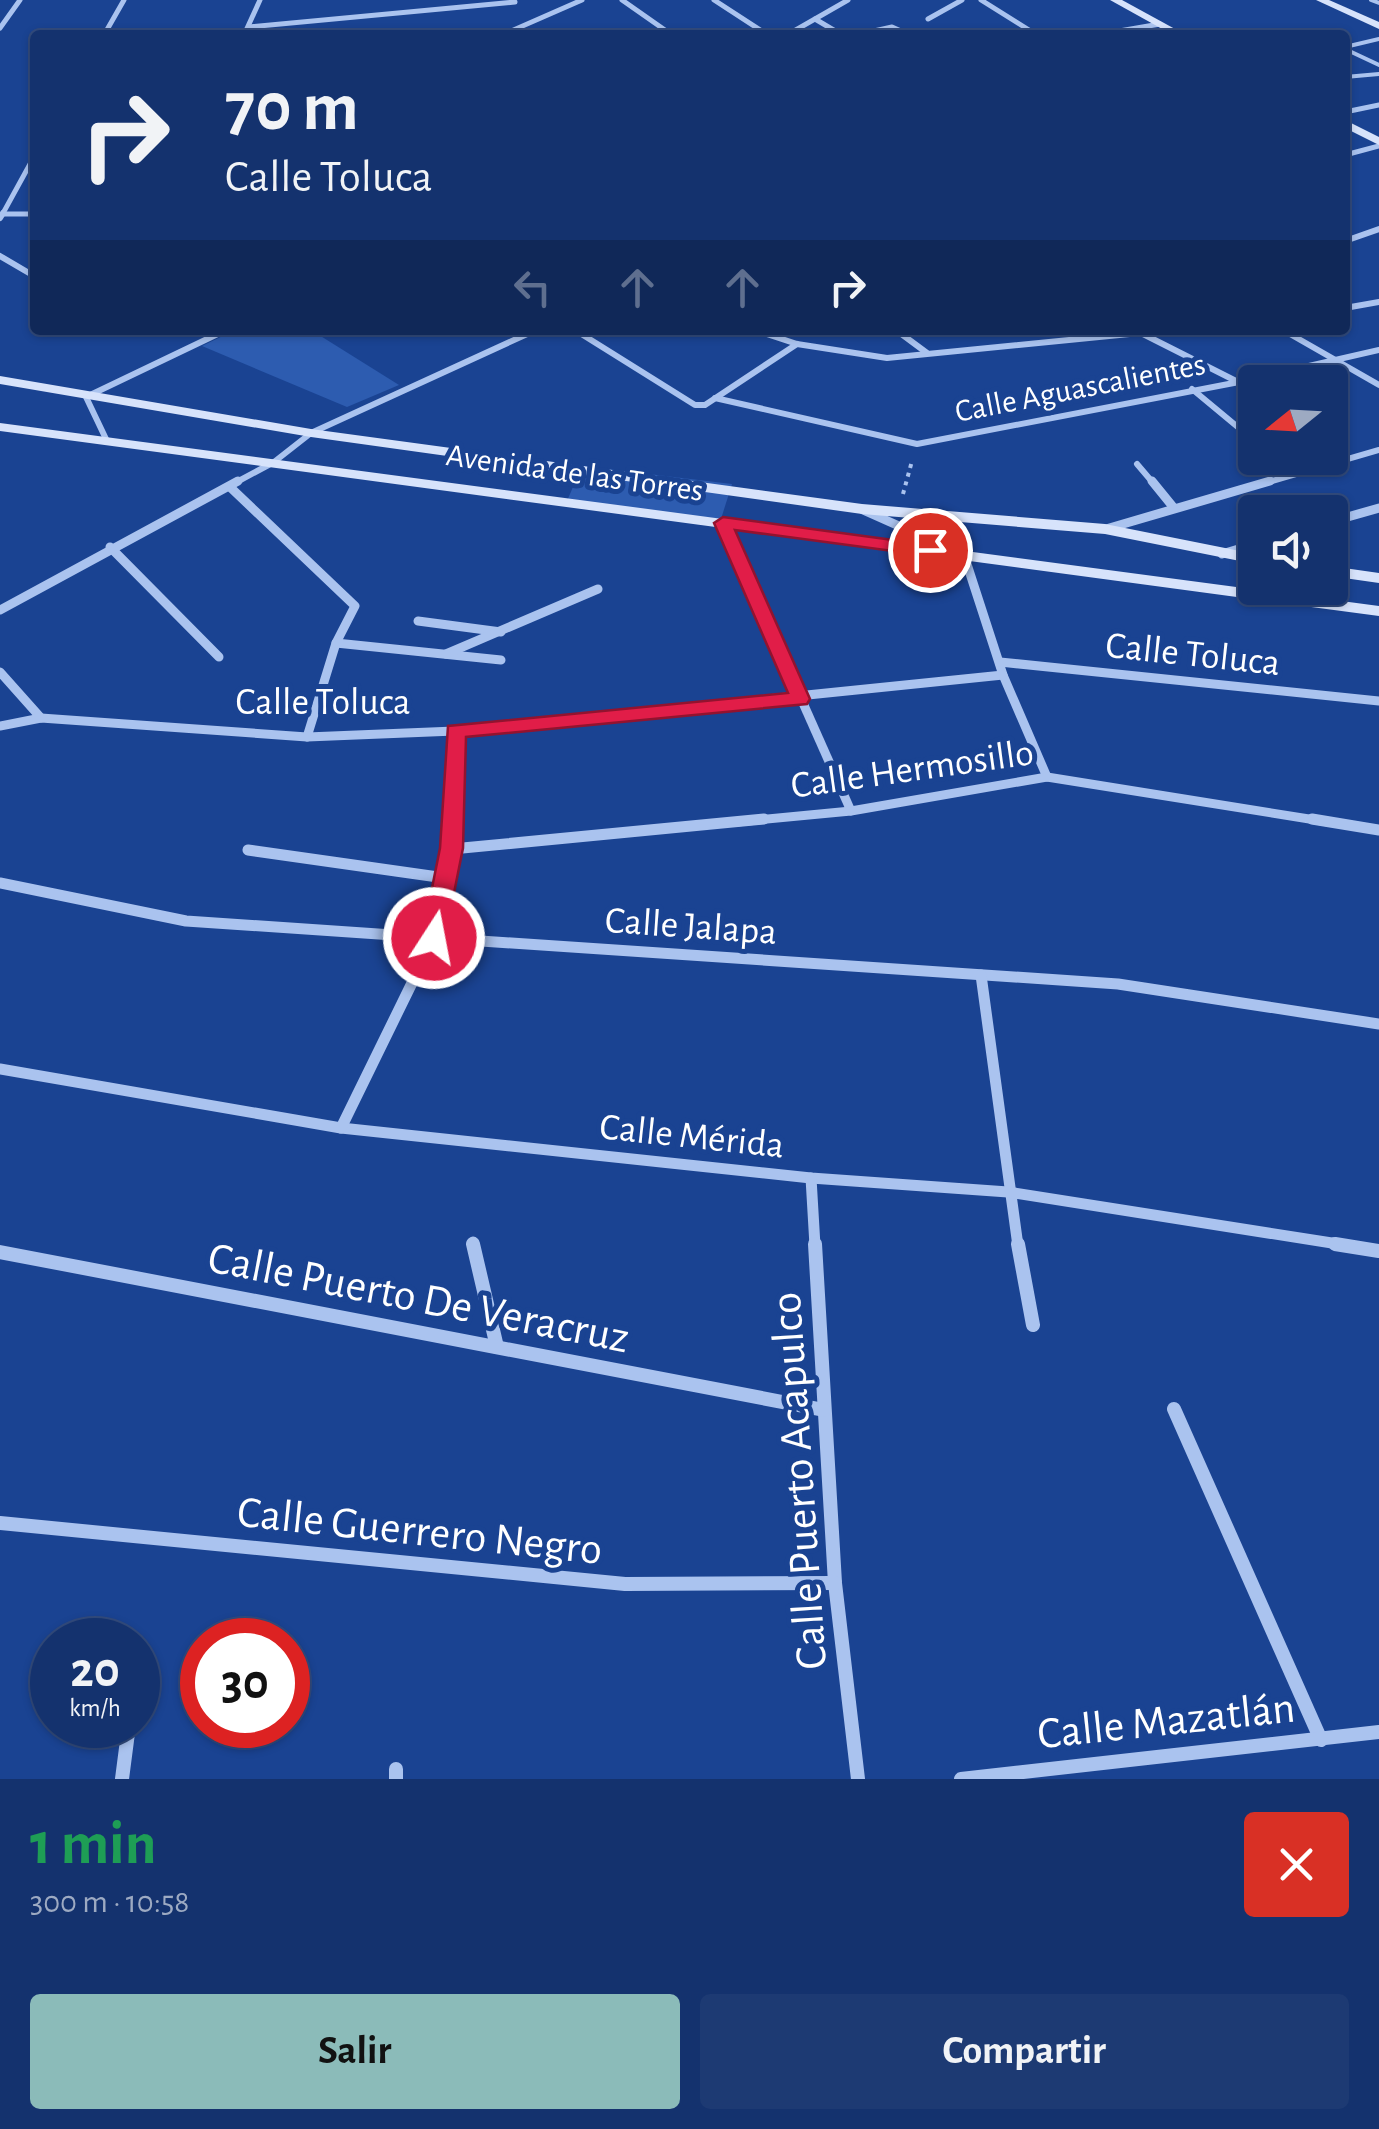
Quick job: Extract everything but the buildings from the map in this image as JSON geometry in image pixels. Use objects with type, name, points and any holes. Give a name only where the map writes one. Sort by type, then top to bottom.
[{"type":"street","points":[[0,28],[20,0]]},
{"type":"street","points":[[107,30],[124,0]]},
{"type":"street","points":[[247,30],[260,0]]},
{"type":"street","points":[[513,30],[582,0]]},
{"type":"street","points":[[622,0],[665,30]]},
{"type":"street","points":[[714,0],[760,30]]},
{"type":"street","points":[[796,30],[848,0]]},
{"type":"street","points":[[928,18],[962,0]]},
{"type":"street","points":[[982,0],[1029,30]]},
{"type":"street","points":[[1115,0],[1171,30]]},
{"type":"street","points":[[1321,0],[1379,26]]},
{"type":"street","points":[[1344,0],[1379,16]]},
{"type":"street","points":[[249,27],[515,2]]},
{"type":"street","points":[[816,19],[834,30]]},
{"type":"street","points":[[1125,30],[1160,24]]},
{"type":"street","points":[[1350,111],[1379,105]]},
{"type":"street","points":[[1350,127],[1379,144]]},
{"type":"street","points":[[1350,153],[1379,144]]},
{"type":"street","points":[[1,215],[30,164]]},
{"type":"street","points":[[23,176],[30,175]]},
{"type":"street","points":[[1350,239],[1379,228]]},
{"type":"street","points":[[0,256],[29,273]]},
{"type":"street","points":[[1350,307],[1379,302]]},
{"type":"street","points":[[106,438],[86,398],[216,335]]},
{"type":"street","points":[[0,610],[110,547],[274,462],[311,433],[525,335]]},
{"type":"street","points":[[583,335],[695,405],[705,405],[798,344]]},
{"type":"street","points":[[771,335],[798,344],[872,357],[1110,335]]},
{"type":"street","points":[[903,335],[928,354]]},
{"type":"street","points":[[1145,335],[1238,382]]},
{"type":"street","points":[[1291,335],[1379,385]]},
{"type":"street","name":"Calle Aguascalientes","points":[[1311,365],[1379,350]]},
{"type":"street","name":"Avenida de las Torres","points":[[0,380],[86,398],[311,433],[862,509],[1105,529],[1238,556]]},
{"type":"street","name":"Calle Aguascalientes","points":[[917,444],[1238,382]]},
{"type":"street","points":[[1192,389],[1238,428]]},
{"type":"street","points":[[716,398],[917,444]]},
{"type":"street","name":"Avenida de las Torres","points":[[0,427],[106,438],[1379,611]]},
{"type":"street","points":[[1105,529],[1379,450]]},
{"type":"street","points":[[1138,464],[1174,508]]},
{"type":"street","points":[[230,487],[355,606],[336,643],[306,737]]},
{"type":"street","points":[[1348,517],[1379,508]]},
{"type":"street","points":[[862,509],[964,555],[1003,676],[1047,777]]},
{"type":"street","points":[[723,523],[852,811]]},
{"type":"street","points":[[110,547],[219,656]]},
{"type":"street","points":[[1221,554],[1238,549]]},
{"type":"street","points":[[1348,574],[1379,578]]},
{"type":"street","points":[[446,654],[598,589]]},
{"type":"street","points":[[418,621],[502,632]]},
{"type":"street","points":[[336,643],[501,660]]},
{"type":"street","name":"Calle Toluca","points":[[1000,662],[1379,701]]},
{"type":"street","points":[[0,672],[41,718]]},
{"type":"street","name":"Calle Toluca","points":[[0,726],[41,718],[306,737],[456,731],[1003,676]]},
{"type":"street","points":[[341,1128],[434,938],[452,848],[456,731]]},
{"type":"street","name":"Calle Hermosillo","points":[[452,848],[852,811],[1047,777],[1379,830]]},
{"type":"street","points":[[248,850],[445,878]]},
{"type":"street","name":"Calle Jalapa","points":[[0,884],[186,921],[1118,984],[1379,1024]]},
{"type":"street","points":[[980,975],[1008,1192],[1033,1326]]},
{"type":"street","name":"Calle Mérida","points":[[0,1069],[341,1128],[811,1178],[1008,1192],[1379,1252]]},
{"type":"street","name":"Calle Puerto Acapulco","points":[[811,1178],[834,1582],[858,1779]]},
{"type":"street","points":[[473,1242],[497,1347]]},
{"type":"street","name":"Calle Puerto De Veracruz","points":[[0,1252],[824,1410]]},
{"type":"street","points":[[1174,1409],[1321,1740]]},
{"type":"street","name":"Calle Guerrero Negro","points":[[0,1523],[625,1584],[834,1582]]},
{"type":"street","name":"Calle Mazatlán","points":[[961,1779],[1379,1732]]},
{"type":"street","points":[[122,1779],[125,1748]]},
{"type":"lane","points":[[1372,0],[1379,4]]},
{"type":"lane","points":[[1350,47],[1379,39]]},
{"type":"lane","points":[[1350,50],[1379,65]]},
{"type":"lane","points":[[1350,77],[1379,74]]},
{"type":"lane","points":[[1,215],[30,214]]},
{"type":"path","name":"Calle Aguascalientes","points":[[898,511],[917,444]]},
{"type":"shaded area","points":[[225,335],[319,335],[399,385],[347,407],[202,346]]},
{"type":"shaded area","points":[[582,466],[732,484],[721,519],[567,501]]},
{"type":"route","points":[[434,938],[452,848],[456,731],[800,699],[723,523],[930,550]]}]
